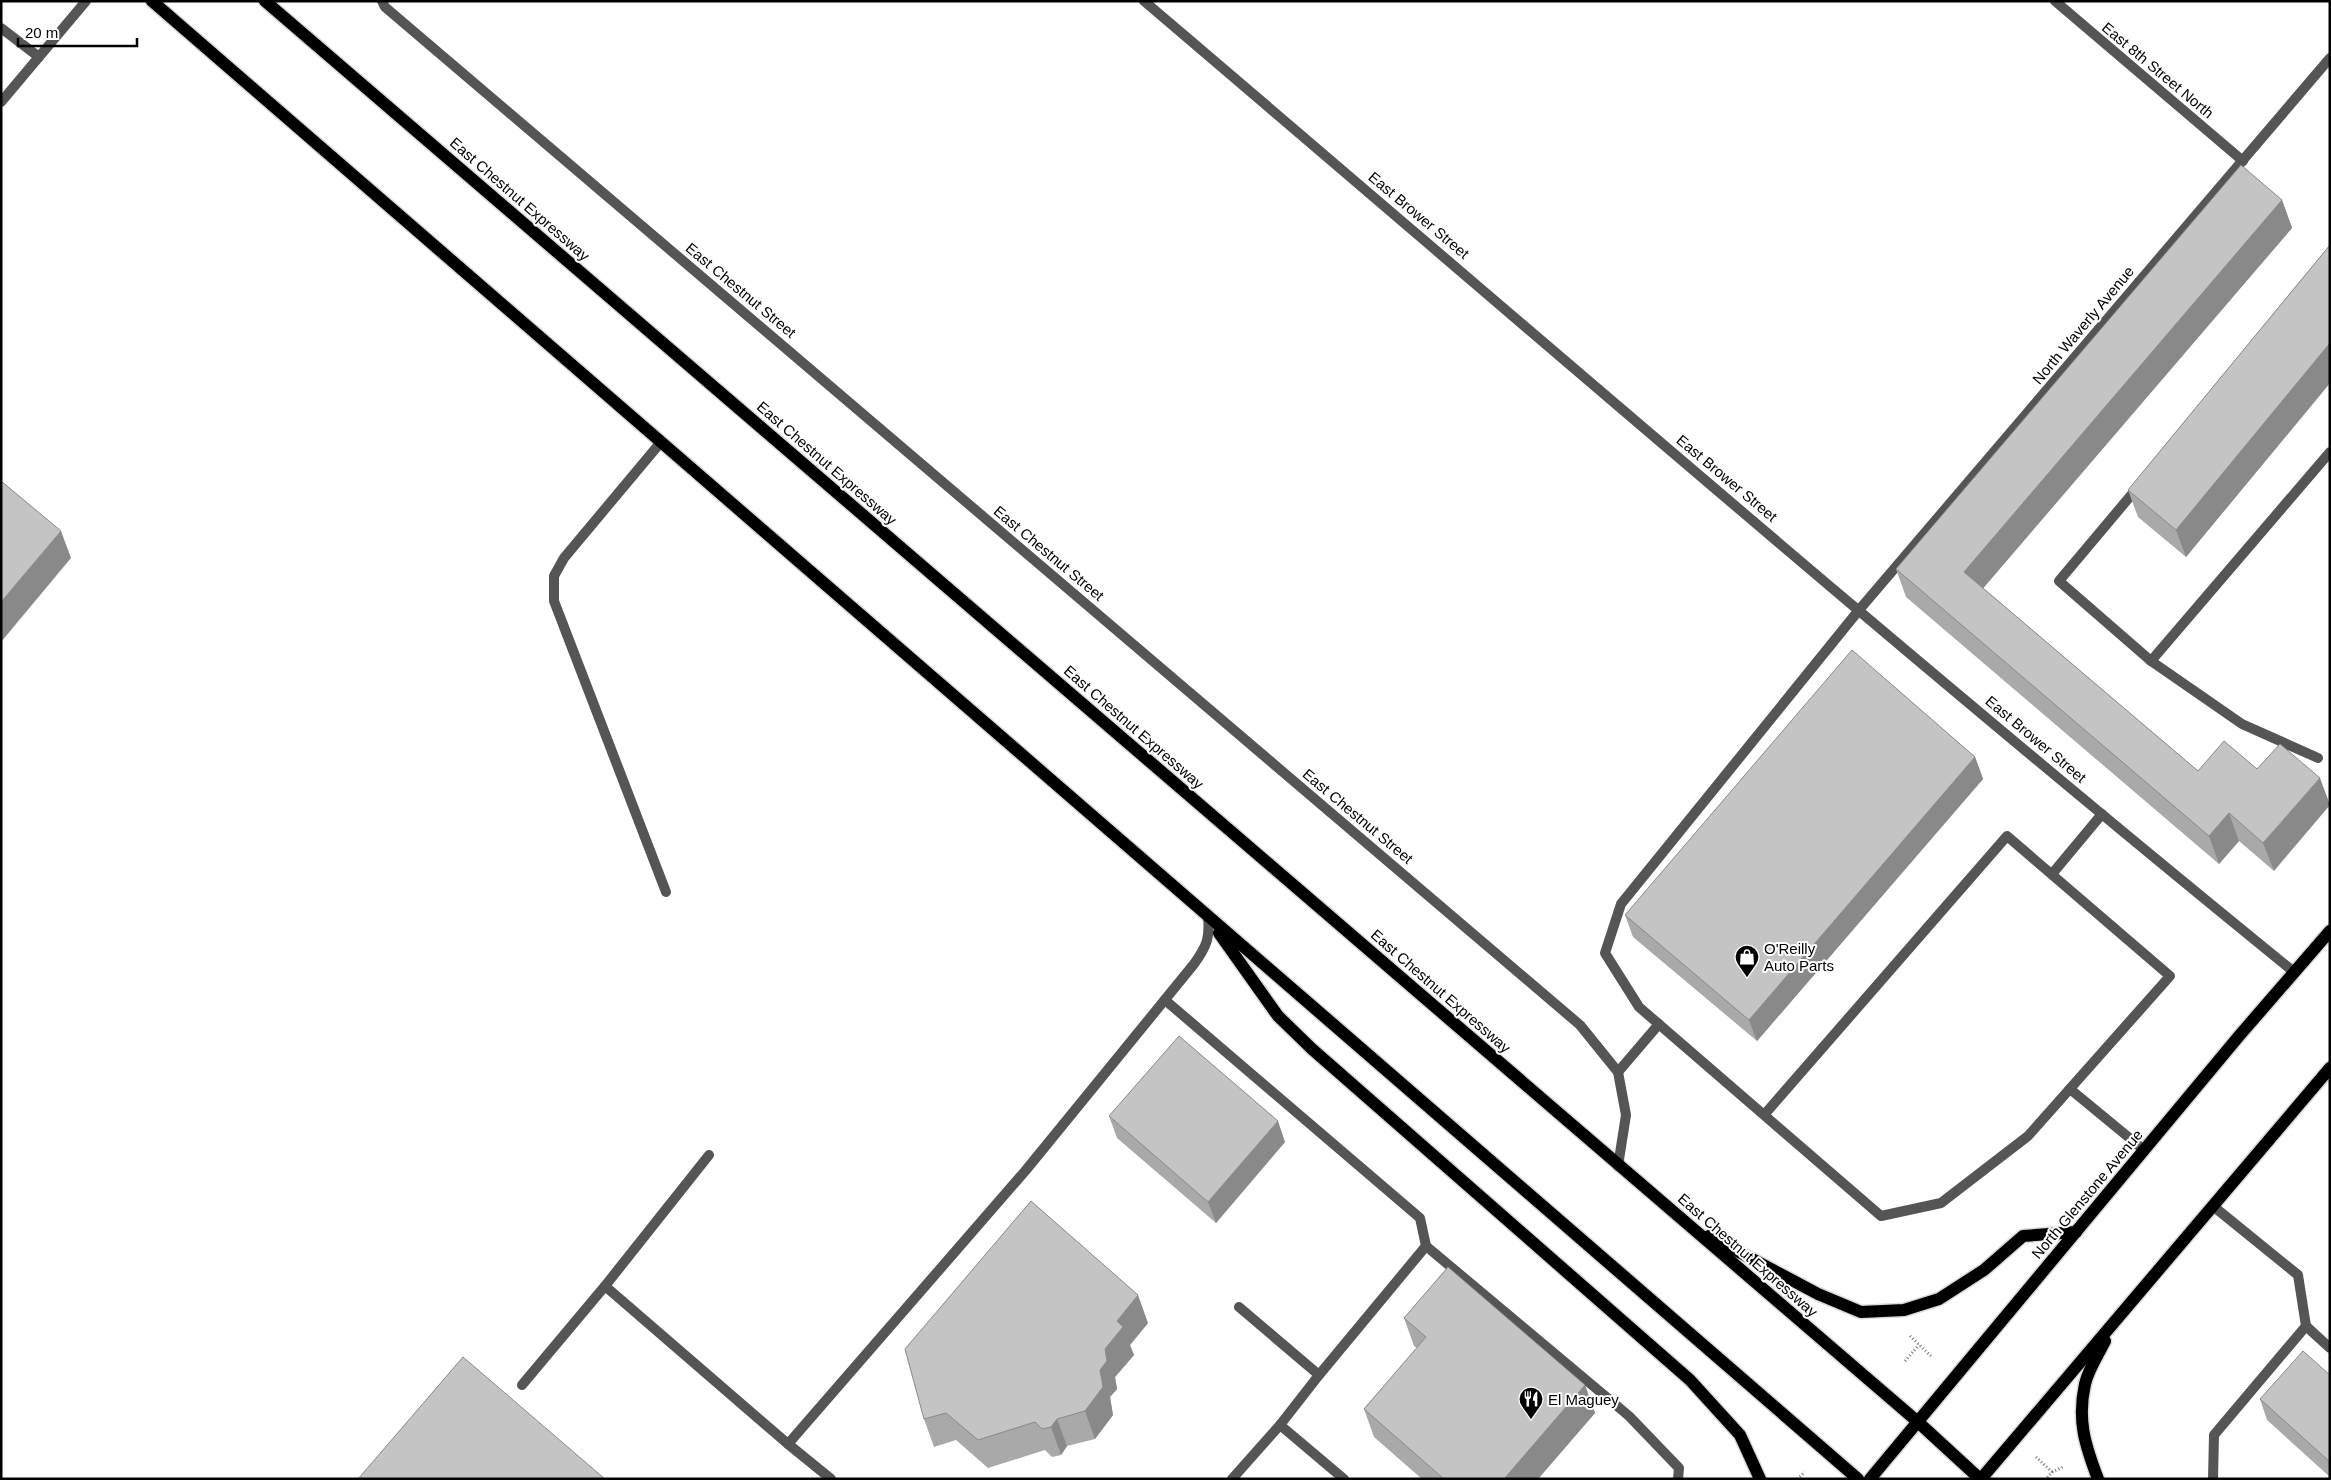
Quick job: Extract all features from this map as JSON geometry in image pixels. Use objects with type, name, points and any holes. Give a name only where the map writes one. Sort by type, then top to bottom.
[{"type":"main road","points":[[152,1],[1858,1479]]},
{"type":"main road","name":"East Chestnut Expressway","points":[[265,1],[1918,1422],[1980,1479]]},
{"type":"main road","points":[[1208,916],[1278,1016],[1312,1049],[1690,1380],[1740,1435],[1760,1479]]},
{"type":"main road","name":"North Glenstone Avenue","points":[[1870,1479],[2144,1150],[2330,931]]},
{"type":"main road","points":[[1980,1479],[2330,1068]]},
{"type":"main road","points":[[1687,1225],[1818,1294],[1861,1312],[1904,1310],[1939,1299],[1984,1270],[2023,1236],[2076,1232]]},
{"type":"main road","points":[[2098,1479],[2089,1456],[2081,1422],[2085,1383],[2112,1326]]},
{"type":"street","points":[[1,102],[86,1]]},
{"type":"street","name":"East Chestnut Street","points":[[382,1],[385,7],[1580,1025],[1618,1072],[1626,1115],[1618,1166]]},
{"type":"street","name":"East Brower Street","points":[[1144,1],[1860,610],[2102,814],[2294,972]]},
{"type":"street","name":"East 8th Street North","points":[[2054,1],[2243,161]]},
{"type":"street","points":[[1,28],[39,57]]},
{"type":"street","name":"North Waverly Avenue","points":[[1659,1024],[1639,1007],[1605,952],[1621,904],[1860,610],[2330,58]]},
{"type":"street","points":[[661,442],[564,558],[554,576],[554,601],[666,892]]},
{"type":"street","points":[[2151,661],[2330,452]]},
{"type":"street","points":[[2147,476],[2060,581],[2151,661],[2242,724],[2318,758]]},
{"type":"street","points":[[2052,874],[2102,814]]},
{"type":"street","points":[[1618,1072],[1659,1024],[1764,1115],[1881,1216],[1941,1203],[2028,1136],[2170,976],[2007,836],[1764,1115]]},
{"type":"street","points":[[788,1444],[1026,1170],[1165,1000],[1203,952],[1210,935],[1208,916]]},
{"type":"street","points":[[1165,1000],[1420,1218],[1426,1246],[1629,1416],[1679,1468],[1678,1479]]},
{"type":"street","points":[[2070,1089],[2144,1150]]},
{"type":"street","points":[[522,1385],[605,1286],[709,1155]]},
{"type":"street","points":[[2213,1206],[2298,1275],[2306,1326],[2330,1348]]},
{"type":"street","points":[[1232,1479],[1280,1425],[1426,1246]]},
{"type":"street","points":[[605,1286],[831,1479]]},
{"type":"street","points":[[1239,1307],[1319,1375]]},
{"type":"street","points":[[2213,1479],[2214,1435],[2306,1326]]},
{"type":"street","points":[[1280,1425],[1344,1479]]},
{"type":"path","points":[[1909,1336],[1931,1356]]},
{"type":"path","points":[[1905,1361],[1919,1345]]},
{"type":"path","points":[[2036,1457],[2052,1472]]},
{"type":"path","points":[[2046,1479],[2052,1472],[2063,1466]]},
{"type":"path","points":[[1797,1479],[1805,1472]]},
{"type":"building","points":[[2241,165],[2282,200],[1964,572],[2198,771],[2224,741],[2257,769],[2280,744],[2320,778],[2263,843],[2229,813],[2209,836],[1896,569]]},
{"type":"building","points":[[2330,245],[2330,343],[2176,530],[2128,490]]},
{"type":"building","points":[[1,481],[61,531],[1,602]]},
{"type":"building","points":[[1852,650],[1975,757],[1749,1020],[1625,915]]},
{"type":"building","points":[[1179,1036],[1278,1121],[1208,1202],[1109,1116]]},
{"type":"building","points":[[1031,1201],[1138,1295],[1117,1321],[1123,1327],[1105,1349],[1107,1361],[1100,1370],[1103,1387],[1085,1411],[1057,1419],[1051,1427],[1042,1429],[1035,1422],[978,1440],[946,1413],[924,1419],[905,1349]]},
{"type":"building","points":[[1448,1267],[1585,1385],[1504,1479],[1444,1479],[1364,1409],[1426,1337],[1404,1318]]},
{"type":"building","points":[[2303,1351],[2330,1375],[2330,1462],[2260,1399]]},
{"type":"building","points":[[463,1357],[605,1479],[358,1479]]},
{"type":"place","name":"O'Reilly Auto Parts","points":[[1747,978]]},
{"type":"place","name":"El Maguey","points":[[1531,1420]]}]
